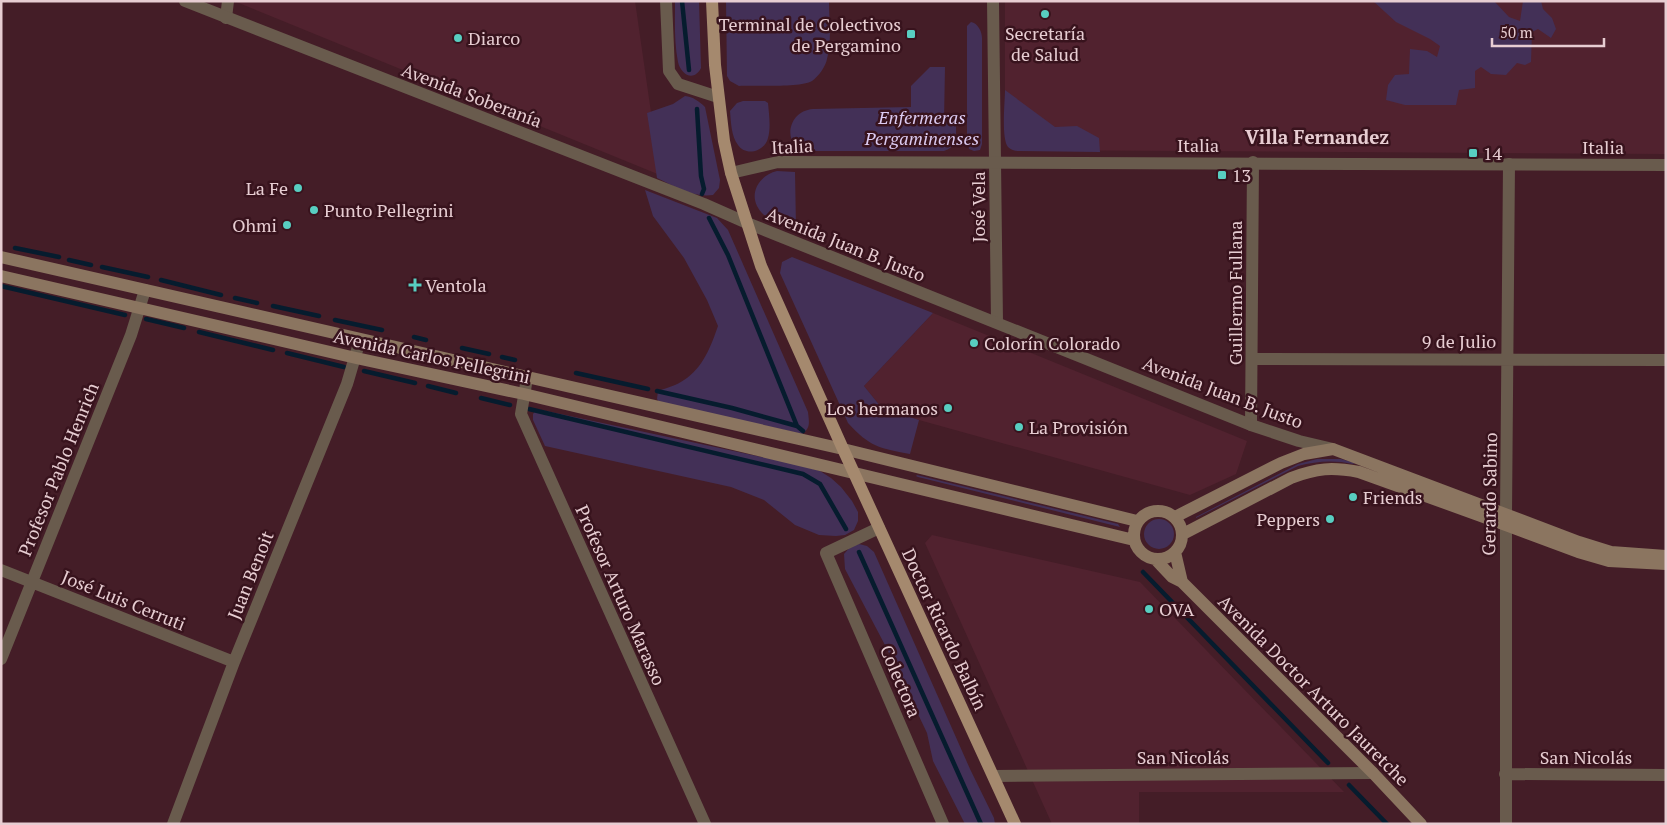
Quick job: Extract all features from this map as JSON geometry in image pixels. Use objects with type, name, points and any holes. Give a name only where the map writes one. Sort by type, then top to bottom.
[{"type":"main road","name":"Doctor Ricardo Balbín","points":[[712,1],[718,97],[724,141],[731,173],[761,266],[1015,824]]},
{"type":"main road","name":"Avenida Carlos Pellegrini","points":[[1,257],[843,449]]},
{"type":"main road","name":"Avenida Carlos Pellegrini","points":[[1,276],[356,358],[524,394],[854,473]]},
{"type":"main road","points":[[843,449],[1138,521]]},
{"type":"main road","points":[[1175,517],[1282,463],[1304,454],[1332,449]]},
{"type":"main road","name":"Avenida Juan B. Justo","points":[[1332,449],[1506,519],[1578,552],[1609,562],[1666,564]]},
{"type":"main road","name":"Avenida Juan B. Justo","points":[[1183,534],[1292,478],[1325,468],[1359,472],[1611,552],[1666,556]]},
{"type":"main road","points":[[854,473],[1134,540],[1134,530],[1143,515],[1151,511],[1160,510],[1168,512],[1181,525],[1182,542],[1175,552],[1164,559],[1156,560]]},
{"type":"main road","name":"Avenida Doctor Arturo Jauretche","points":[[1134,540],[1142,553],[1156,560],[1172,576],[1182,582],[1373,773],[1421,824]]},
{"type":"main road","points":[[1175,552],[1182,582]]},
{"type":"street","name":"Avenida Soberanía","points":[[184,1],[704,204],[747,223]]},
{"type":"street","points":[[226,18],[228,1]]},
{"type":"street","points":[[666,1],[669,71],[678,84],[718,97]]},
{"type":"street","name":"José Vela","points":[[993,1],[997,322]]},
{"type":"street","name":"Italia","points":[[731,173],[778,162],[1253,162],[1666,165]]},
{"type":"street","name":"Guillermo Fullana","points":[[1251,425],[1253,162]]},
{"type":"street","name":"Gerardo Sabino","points":[[1506,824],[1509,164]]},
{"type":"street","name":"Avenida Juan B. Justo","points":[[747,223],[1251,425],[1332,449]]},
{"type":"street","name":"Profesor Pablo Henrich","points":[[1,659],[140,308],[145,290]]},
{"type":"street","name":"Juan Benoit","points":[[173,824],[234,662],[347,384],[360,340]]},
{"type":"street","name":"9 de Julio","points":[[1252,359],[1666,360]]},
{"type":"street","name":"Profesor Arturo Marasso","points":[[526,378],[521,414],[704,824]]},
{"type":"street","name":"Colectora","points":[[879,528],[826,553],[943,824]]},
{"type":"street","name":"José Luis Cerruti","points":[[1,570],[234,662]]},
{"type":"street","name":"San Nicolás","points":[[994,776],[1373,773]]},
{"type":"street","name":"San Nicolás","points":[[1506,774],[1666,775]]},
{"type":"shaded area","points":[[234,1],[635,1],[660,175]]},
{"type":"shaded area","points":[[1005,1],[1666,1],[1666,154],[1014,150],[1007,145],[1005,137]]},
{"type":"shaded area","points":[[933,313],[1247,441],[1236,474],[1190,495],[919,420],[881,407],[864,386]]},
{"type":"shaded area","points":[[932,535],[1140,582],[1344,792],[1139,792],[1139,824],[1052,824],[925,543]]},
{"type":"green space","points":[[675,1],[699,1],[701,68],[695,75],[691,76],[682,70],[678,62],[675,39]]},
{"type":"green space","points":[[726,1],[829,1],[829,52],[825,65],[819,74],[812,81],[798,85],[739,86],[730,81],[727,76]]},
{"type":"green space","points":[[1373,1],[1494,1],[1509,17],[1520,21],[1523,1],[1541,1],[1543,9],[1552,18],[1556,29],[1551,38],[1538,29],[1532,32],[1531,62],[1525,65],[1517,63],[1506,75],[1491,74],[1481,67],[1475,71],[1475,88],[1459,90],[1456,105],[1405,105],[1386,100],[1388,85],[1395,75],[1409,74],[1410,49],[1427,51],[1437,57],[1440,46],[1396,22]]},
{"type":"green space","points":[[971,22],[979,28],[982,38],[982,144],[980,150],[974,151],[969,149],[967,142],[967,26]]},
{"type":"green space","name":"Enfermeras Pergaminenses","points":[[930,67],[945,67],[944,121],[956,122],[955,140],[949,149],[944,151],[807,151],[799,148],[794,143],[790,130],[797,116],[804,111],[813,109],[911,107],[911,86]]},
{"type":"green space","points":[[1005,90],[1055,127],[1077,126],[1099,138],[1100,152],[1018,151],[1010,149],[1005,136]]},
{"type":"green space","points":[[685,96],[691,97],[705,107],[720,180],[719,188],[713,195],[691,193],[657,178],[647,113],[673,104]]},
{"type":"green space","points":[[743,101],[765,101],[768,103],[770,125],[768,138],[763,146],[755,151],[741,149],[733,133],[730,111],[737,103]]},
{"type":"green space","points":[[777,171],[795,172],[796,227],[764,215],[755,202],[756,189],[759,183]]},
{"type":"green space","points":[[645,190],[717,218],[728,230],[808,412],[808,427],[802,434],[659,402],[657,399],[658,391],[681,382],[691,375],[709,349],[718,326],[707,300],[684,258],[653,216]]},
{"type":"green space","points":[[792,257],[933,313],[864,386],[881,407],[919,420],[910,454],[890,450],[869,442],[848,423],[780,273],[782,262]]},
{"type":"green space","points":[[537,409],[820,471],[841,487],[852,501],[858,512],[858,521],[854,530],[845,535],[819,535],[795,525],[764,500],[731,487],[545,446],[533,420],[533,414]]},
{"type":"green space","points":[[1317,459],[1341,459],[1355,463],[1325,462],[1298,466],[1196,518],[1298,464]]},
{"type":"green space","points":[[917,475],[1118,524],[1120,527],[918,477]]},
{"type":"green space","points":[[1159,519],[1170,523],[1174,534],[1170,545],[1159,549],[1148,545],[1144,534],[1148,523]]},
{"type":"green space","points":[[859,544],[867,546],[874,552],[970,769],[994,818],[995,824],[965,824],[933,761],[927,733],[886,647],[845,569],[844,554],[851,546]]},
{"type":"waterway","points":[[682,1],[689,70]]},
{"type":"waterway","points":[[697,109],[701,176],[704,189],[702,194]]},
{"type":"waterway","points":[[709,218],[728,255],[797,426],[803,431]]},
{"type":"waterway","points":[[15,248],[59,257]]},
{"type":"waterway","points":[[69,260],[91,265]]},
{"type":"waterway","points":[[102,267],[148,277]]},
{"type":"waterway","points":[[161,280],[221,295]]},
{"type":"waterway","points":[[1,286],[125,315]]},
{"type":"waterway","points":[[235,298],[257,303]]},
{"type":"waterway","points":[[273,306],[319,316]]},
{"type":"waterway","points":[[146,319],[184,328]]},
{"type":"waterway","points":[[335,320],[382,330]]},
{"type":"waterway","points":[[199,332],[273,350]]},
{"type":"waterway","points":[[414,337],[426,340]]},
{"type":"waterway","points":[[462,348],[489,354]]},
{"type":"waterway","points":[[287,353],[344,367]]},
{"type":"waterway","points":[[502,357],[515,360]]},
{"type":"waterway","points":[[364,371],[415,383]]},
{"type":"waterway","points":[[576,373],[648,389]]},
{"type":"waterway","points":[[428,386],[456,393]]},
{"type":"waterway","points":[[657,391],[732,408],[797,426]]},
{"type":"waterway","points":[[481,398],[510,405]]},
{"type":"waterway","points":[[529,409],[803,474],[820,484],[846,529]]},
{"type":"waterway","points":[[859,552],[981,824]]},
{"type":"waterway","points":[[1143,572],[1328,763]]},
{"type":"waterway","points":[[1349,785],[1387,824]]},
{"type":"place","name":"Secretaría de Salud","points":[[1045,14]]},
{"type":"place","name":"Terminal de Colectivos de Pergamino","points":[[911,34]]},
{"type":"place","name":"Diarco","points":[[458,38]]},
{"type":"place","name":"14","points":[[1473,153]]},
{"type":"place","name":"13","points":[[1222,175]]},
{"type":"place","name":"La Fe","points":[[298,188]]},
{"type":"place","name":"Punto Pellegrini","points":[[314,210]]},
{"type":"place","name":"Ohmi","points":[[287,225]]},
{"type":"place","name":"Ventola","points":[[415,285]]},
{"type":"place","name":"Colorín Colorado","points":[[974,343]]},
{"type":"place","name":"Los hermanos","points":[[948,408]]},
{"type":"place","name":"La Provisión","points":[[1019,427]]},
{"type":"place","name":"Friends","points":[[1353,497]]},
{"type":"place","name":"Peppers","points":[[1330,519]]},
{"type":"place","name":"OVA","points":[[1149,609]]},
{"type":"district","name":"Villa Fernandez","points":[[1317,136]]}]
